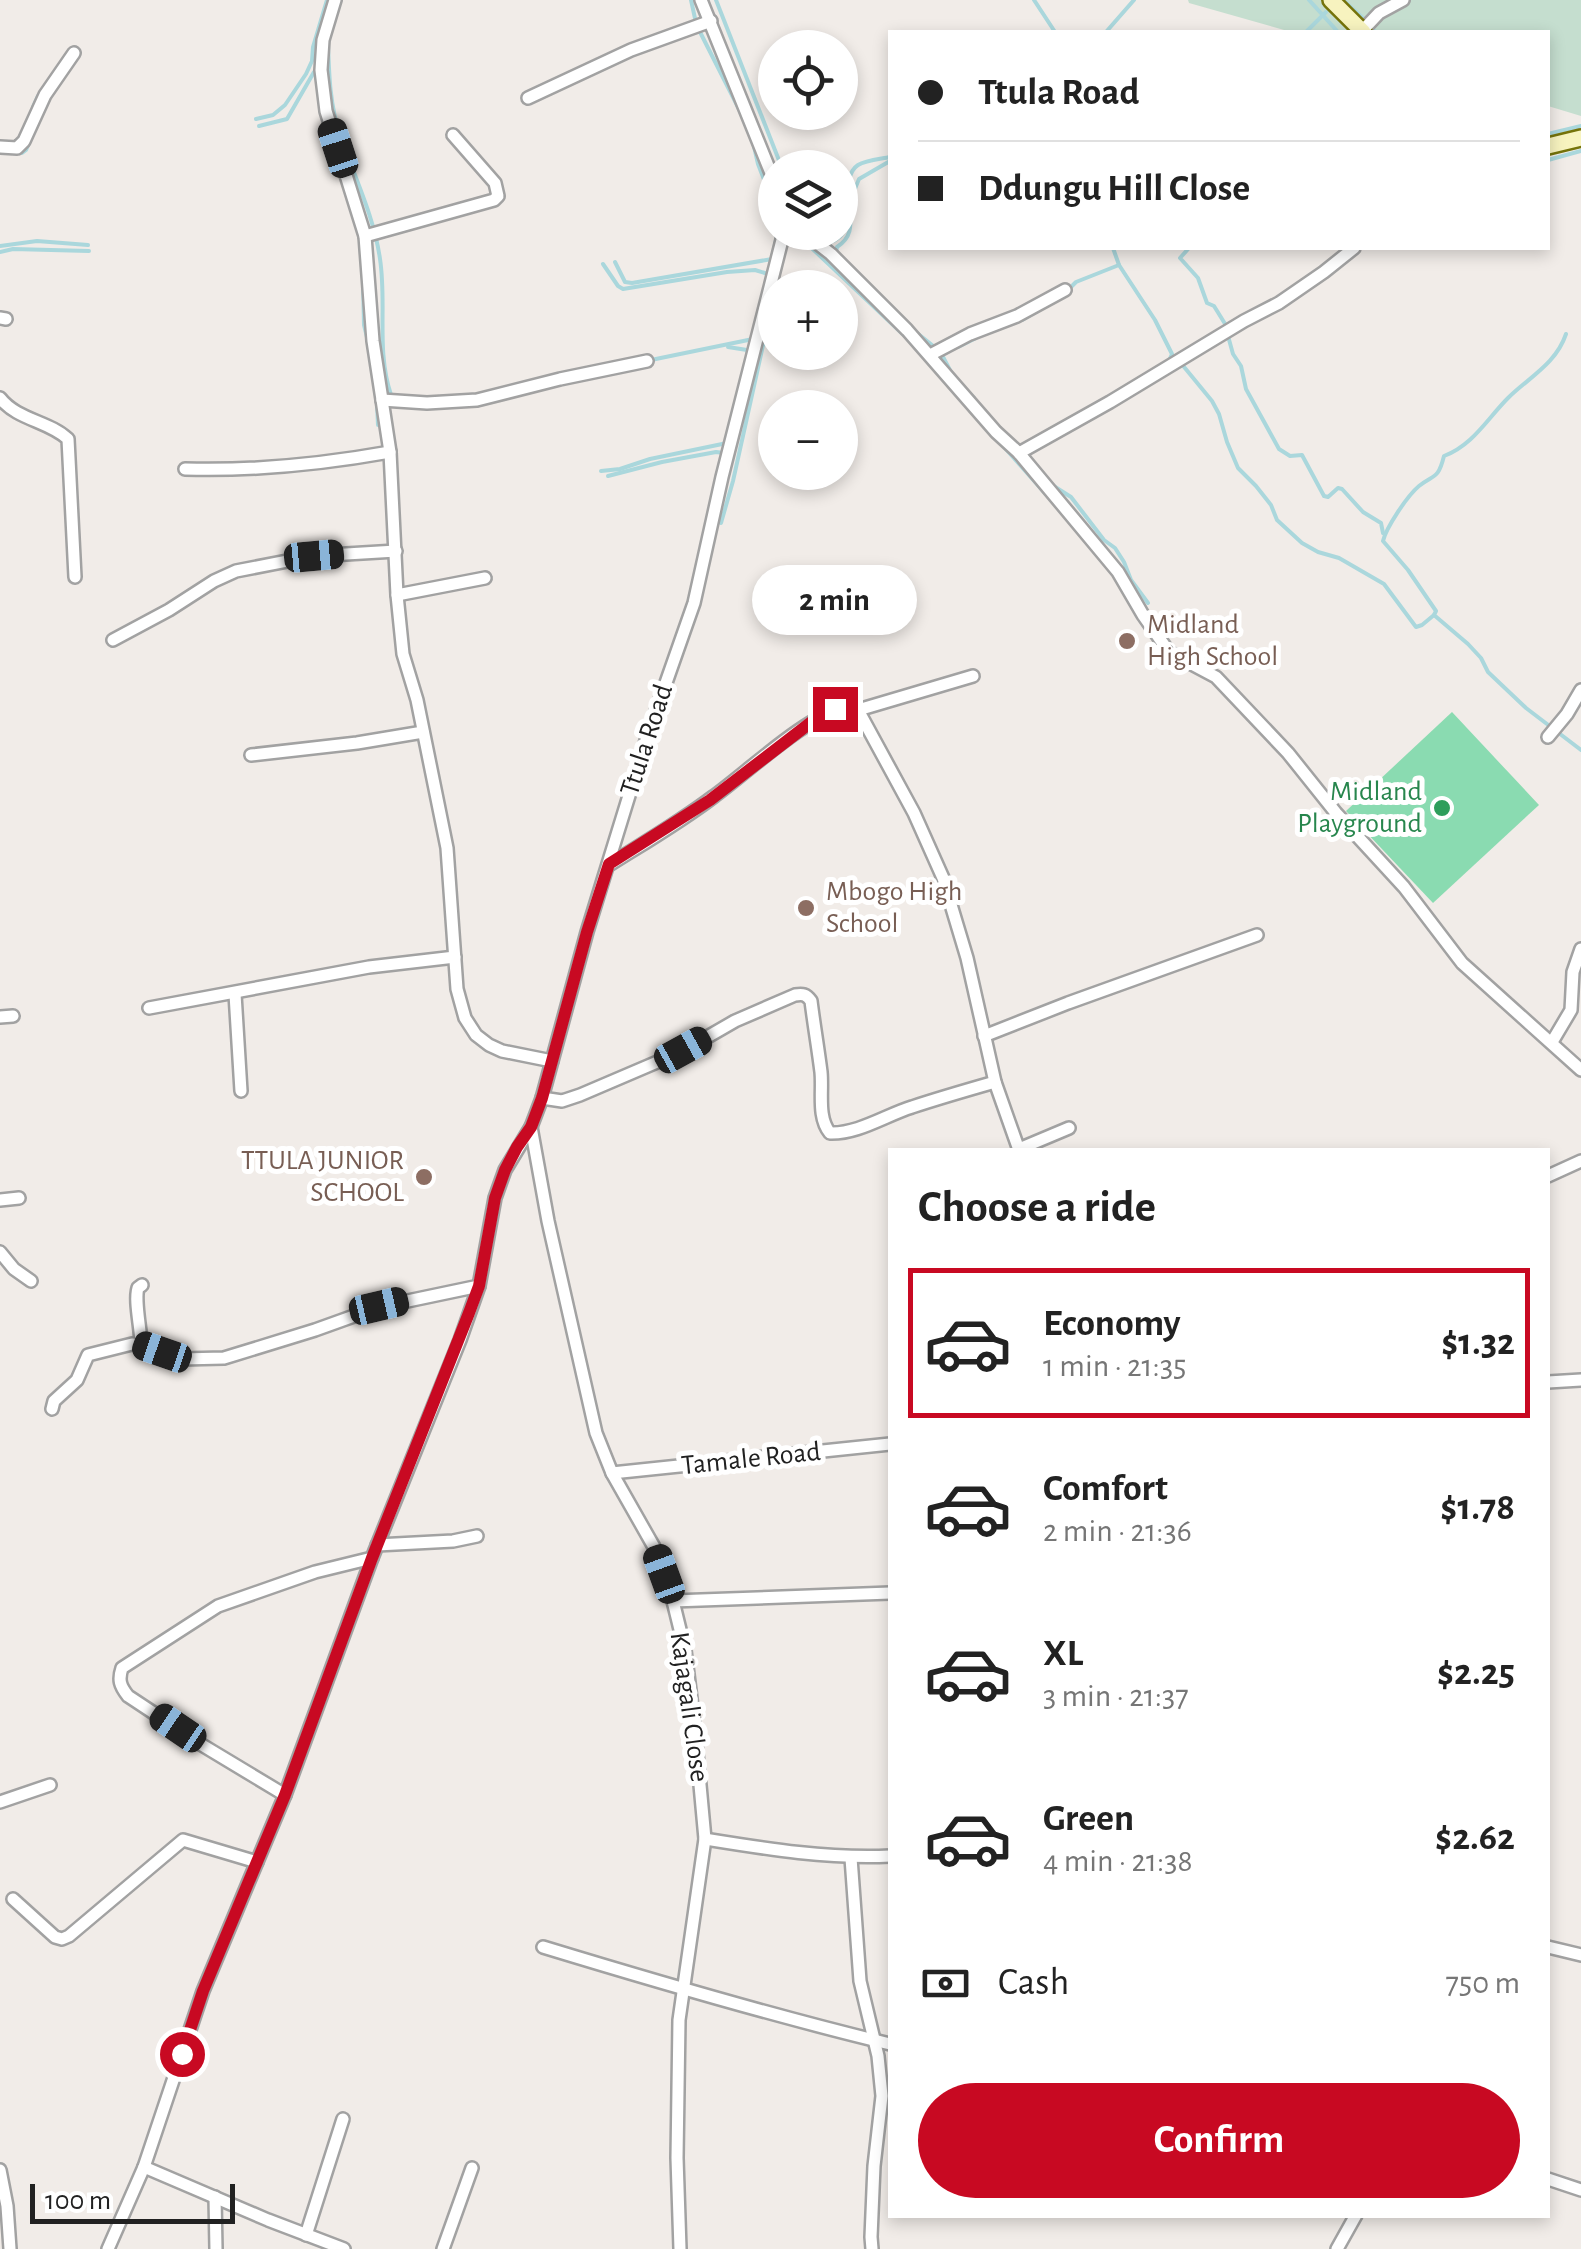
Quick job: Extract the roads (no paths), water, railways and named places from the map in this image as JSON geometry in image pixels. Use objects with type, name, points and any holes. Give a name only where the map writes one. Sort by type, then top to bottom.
[{"type":"street","points":[[334,0],[323,40],[321,70],[326,111],[365,236],[373,340],[390,452],[403,654],[417,700],[447,848],[458,989],[465,1018],[489,1045],[552,1061]]},
{"type":"street","points":[[701,0],[762,150]]},
{"type":"street","points":[[1331,0],[1360,30]]},
{"type":"street","points":[[1364,30],[1379,12],[1403,0]]},
{"type":"street","points":[[528,98],[631,50],[711,21]]},
{"type":"street","points":[[0,147],[17,148],[24,140],[45,95],[74,53]]},
{"type":"street","points":[[365,236],[498,196],[495,183],[454,135]]},
{"type":"street","points":[[1550,146],[1581,138]]},
{"type":"street","name":"Ttula Road","points":[[108,2249],[144,2167],[203,1991],[285,1795],[372,1558],[479,1286],[495,1198],[542,1098],[587,932],[648,734],[694,602],[779,250]]},
{"type":"street","points":[[827,250],[1019,453],[1118,572],[1169,652],[1216,677],[1404,887],[1462,963],[1581,1070]]},
{"type":"street","points":[[1019,453],[1279,303],[1351,250]]},
{"type":"street","points":[[930,355],[1065,290]]},
{"type":"street","points":[[382,400],[476,400],[647,361]]},
{"type":"street","points":[[0,398],[4,404],[68,439],[75,577]]},
{"type":"street","points":[[184,469],[222,470],[390,452]]},
{"type":"street","points":[[113,640],[236,571],[314,556],[396,550]]},
{"type":"street","points":[[397,595],[485,578]]},
{"type":"street","points":[[858,710],[973,676]]},
{"type":"street","points":[[1553,732],[1581,690]]},
{"type":"street","points":[[609,864],[710,800],[814,720],[848,705],[858,710],[914,813],[943,878],[967,958],[995,1082],[1019,1148]]},
{"type":"street","points":[[251,755],[423,732]]},
{"type":"street","points":[[984,1036],[1258,934]]},
{"type":"street","points":[[1552,1042],[1570,1010],[1573,972],[1581,950]]},
{"type":"street","points":[[149,1008],[369,967],[455,957]]},
{"type":"street","points":[[235,994],[241,1092]]},
{"type":"street","points":[[542,1098],[562,1102],[580,1096],[683,1050],[735,1021],[803,994],[811,1001],[822,1077],[822,1117],[830,1134],[995,1082]]},
{"type":"street","name":"Kajagali Close","points":[[531,1127],[596,1433],[612,1473],[654,1547],[673,1601],[685,1650],[696,1730],[705,1839],[678,2020],[680,2249]]},
{"type":"street","points":[[1021,1148],[1069,1128]]},
{"type":"street","points":[[1550,1175],[1581,1161]]},
{"type":"street","points":[[0,1200],[19,1198]]},
{"type":"street","points":[[0,1252],[30,1281]]},
{"type":"street","points":[[141,1345],[135,1298],[142,1285]]},
{"type":"street","points":[[52,1410],[54,1401],[78,1380],[88,1355],[132,1344],[182,1359],[224,1358],[379,1306],[479,1286]]},
{"type":"street","points":[[1550,1382],[1581,1380]]},
{"type":"street","name":"Tamale Road","points":[[612,1473],[888,1444]]},
{"type":"street","points":[[377,1545],[478,1536]]},
{"type":"street","points":[[285,1795],[128,1696],[119,1678],[122,1668],[218,1606],[315,1572],[372,1558]]},
{"type":"street","points":[[673,1601],[888,1593]]},
{"type":"street","points":[[0,1802],[50,1785]]},
{"type":"street","points":[[705,1839],[796,1853],[850,1858],[888,1856]]},
{"type":"street","points":[[13,1899],[55,1937],[62,1938],[182,1840],[258,1862]]},
{"type":"street","points":[[850,1858],[860,1981],[882,2096],[874,2166],[872,2249]]},
{"type":"street","points":[[543,1947],[682,1990],[888,2044]]},
{"type":"street","points":[[1550,1947],[1581,1955]]},
{"type":"street","points":[[306,2234],[344,2119]]},
{"type":"street","points":[[144,2167],[344,2249]]},
{"type":"street","points":[[443,2249],[472,2168]]},
{"type":"street","points":[[0,2170],[10,2249]]},
{"type":"street","points":[[1550,2180],[1581,2190]]},
{"type":"street","points":[[215,2198],[216,2249]]},
{"type":"street","points":[[1337,2249],[1354,2218]]},
{"type":"waterway","points":[[256,119],[273,115],[285,105],[306,74],[327,0]]},
{"type":"waterway","points":[[691,0],[696,23]]},
{"type":"waterway","points":[[716,0],[775,150]]},
{"type":"waterway","points":[[1034,0],[1054,30]]},
{"type":"waterway","points":[[1108,30],[1134,0]]},
{"type":"waterway","points":[[1309,0],[1336,30]]},
{"type":"waterway","points":[[1343,0],[1365,20]]},
{"type":"waterway","points":[[1308,30],[1326,12]]},
{"type":"waterway","points":[[1373,30],[1376,24]]},
{"type":"waterway","points":[[699,30],[744,119]]},
{"type":"waterway","points":[[328,44],[337,124],[377,243],[382,276],[384,361],[391,395]]},
{"type":"waterway","points":[[259,126],[287,119],[314,72]]},
{"type":"waterway","points":[[316,73],[320,103]]},
{"type":"waterway","points":[[33,107],[38,96]]},
{"type":"waterway","points":[[1550,134],[1581,126]]},
{"type":"waterway","points":[[325,127],[337,165]]},
{"type":"waterway","points":[[753,142],[758,164]]},
{"type":"waterway","points":[[15,152],[22,153],[29,143]]},
{"type":"waterway","points":[[1550,159],[1581,151]]},
{"type":"waterway","points":[[858,165],[888,157]]},
{"type":"waterway","points":[[836,253],[850,231],[851,203],[859,179],[888,162]]},
{"type":"waterway","points":[[0,246],[37,241],[88,245]]},
{"type":"waterway","points":[[772,257],[774,250]]},
{"type":"waterway","points":[[814,250],[908,339]]},
{"type":"waterway","points":[[1114,250],[1172,354],[1169,361]]},
{"type":"waterway","points":[[1187,250],[1180,258],[1198,278],[1207,303],[1214,306],[1227,327]]},
{"type":"waterway","points":[[0,252],[89,251]]},
{"type":"waterway","points":[[615,262],[625,282],[632,283],[772,259]]},
{"type":"waterway","points":[[603,264],[623,289],[727,272],[758,271]]},
{"type":"waterway","points":[[1068,290],[1076,282],[1119,265]]},
{"type":"waterway","points":[[363,281],[368,341]]},
{"type":"waterway","points":[[1022,320],[1053,302]]},
{"type":"waterway","points":[[917,333],[937,349]]},
{"type":"waterway","points":[[1566,334],[1549,362],[1471,438],[1444,456],[1437,473],[1403,504],[1383,541],[1408,570],[1436,611],[1434,615],[1468,644],[1488,672],[1526,708],[1581,750]]},
{"type":"waterway","points":[[1228,336],[1246,389],[1279,449],[1290,456],[1302,455],[1324,496],[1342,489],[1363,512],[1381,523],[1383,533]]},
{"type":"waterway","points":[[958,347],[976,338]]},
{"type":"waterway","points":[[651,360],[753,339]]},
{"type":"waterway","points":[[728,347],[747,350],[748,356]]},
{"type":"waterway","points":[[941,353],[953,376]]},
{"type":"waterway","points":[[1180,362],[1212,401],[1238,468],[1271,505],[1277,520],[1302,543],[1339,558],[1384,584],[1416,627],[1434,615]]},
{"type":"waterway","points":[[721,523],[758,368]]},
{"type":"waterway","points":[[960,383],[974,398]]},
{"type":"waterway","points":[[377,404],[378,425]]},
{"type":"waterway","points":[[997,439],[1060,510]]},
{"type":"waterway","points":[[601,471],[727,443]]},
{"type":"waterway","points":[[608,476],[662,462],[724,453]]},
{"type":"waterway","points":[[1052,485],[1071,497],[1104,540],[1115,548],[1148,603]]},
{"type":"place","name":"Midland High School","points":[[1127,641]]},
{"type":"place","name":"Midland Playground","points":[[1442,808]]},
{"type":"place","name":"Mbogo High School","points":[[806,908]]},
{"type":"place","name":"TTULA JUNIOR SCHOOL","points":[[424,1177]]}]
